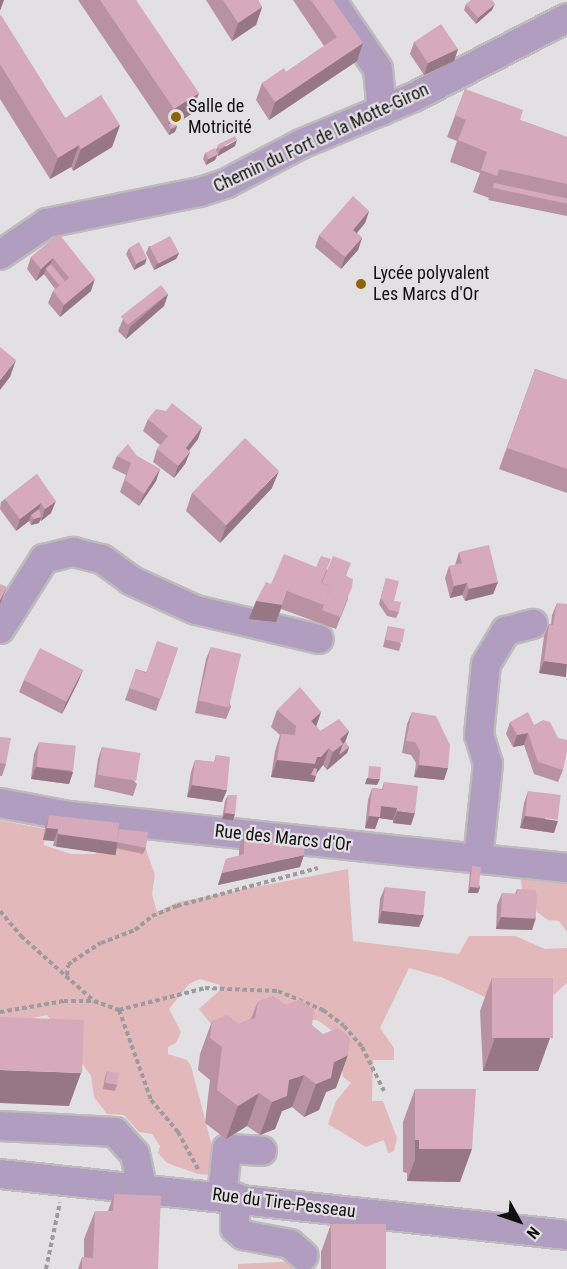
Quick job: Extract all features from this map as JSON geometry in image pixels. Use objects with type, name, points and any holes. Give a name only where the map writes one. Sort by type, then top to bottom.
[{"type":"street","points":[[331,0],[378,69],[382,111]]},
{"type":"street","name":"Chemin du Fort de la Motte-Giron","points":[[0,255],[47,223],[200,192],[382,111],[567,18]]},
{"type":"street","points":[[0,628],[44,559],[73,552],[102,559],[132,581],[196,610],[319,639]]},
{"type":"street","points":[[478,859],[488,764],[479,735],[486,664],[506,631],[532,624]]},
{"type":"street","name":"Rue des Marcs d'Or","points":[[0,803],[69,816],[567,868]]},
{"type":"street","points":[[0,1126],[115,1132],[135,1154],[142,1188]]},
{"type":"street","points":[[262,1151],[227,1149],[220,1196],[235,1228],[243,1236],[290,1244],[304,1256]]},
{"type":"street","name":"Rue du Tire-Pesseau","points":[[0,1174],[567,1235]]},
{"type":"path","points":[[67,975],[68,965],[73,961],[101,943],[135,930],[152,916],[177,906],[316,868]]},
{"type":"path","points":[[0,911],[21,936],[94,1001]]},
{"type":"path","points":[[0,1012],[64,1001],[94,1001],[119,1010],[205,988],[278,991],[323,1010],[344,1026],[362,1047],[384,1091]]},
{"type":"path","points":[[119,1010],[151,1100],[189,1149],[198,1169],[220,1196]]},
{"type":"path","points":[[46,1269],[64,1180]]},
{"type":"shaded area","points":[[0,820],[45,829],[44,845],[71,854],[94,854],[142,838],[155,875],[152,894],[157,912],[178,902],[348,869],[353,941],[459,954],[469,936],[515,936],[545,949],[567,948],[567,983],[549,999],[485,997],[441,977],[409,968],[380,1028],[394,1048],[394,1060],[373,1060],[372,1101],[383,1101],[397,1138],[394,1151],[388,1153],[384,1140],[366,1147],[328,1124],[336,1101],[351,1083],[343,1077],[338,1043],[331,1030],[319,1021],[277,1011],[256,1020],[215,1029],[199,1009],[219,991],[220,985],[200,979],[189,984],[169,1009],[181,1032],[176,1043],[168,1047],[168,1054],[187,1060],[191,1066],[218,1169],[213,1175],[198,1174],[167,1163],[158,1153],[160,1146],[152,1134],[139,1132],[124,1115],[107,1114],[94,1097],[91,1076],[47,1015],[0,1025]]},
{"type":"shaded area","points":[[530,874],[567,883],[567,932],[559,921],[548,920],[537,912],[534,898],[522,890],[521,880]]},
{"type":"shaded area","points":[[299,1261],[299,1269],[238,1269],[238,1264]]},
{"type":"building","points":[[100,0],[136,0],[199,93],[174,109]]},
{"type":"building","points":[[223,0],[258,0],[262,7],[238,23]]},
{"type":"building","points":[[311,0],[333,0],[363,43],[275,102],[262,83],[284,68],[286,72],[337,37]]},
{"type":"building","points":[[471,0],[492,0],[495,4],[478,18],[466,4]]},
{"type":"building","points":[[1,15],[65,118],[101,95],[120,125],[81,149],[79,145],[58,158],[0,64]]},
{"type":"building","points":[[441,24],[458,49],[428,63],[414,42]]},
{"type":"building","points":[[465,89],[523,110],[520,120],[567,137],[567,184],[499,169],[497,176],[481,170],[487,152],[458,140],[466,120],[455,115]]},
{"type":"building","points":[[174,121],[177,126],[171,129],[168,125]]},
{"type":"building","points":[[235,136],[237,140],[219,149],[217,145]]},
{"type":"building","points":[[215,148],[218,154],[208,159],[205,153]]},
{"type":"building","points":[[494,183],[567,199],[566,203],[493,188]]},
{"type":"building","points":[[353,196],[369,211],[353,230],[362,238],[345,257],[319,235]]},
{"type":"building","points":[[59,234],[95,279],[64,305],[53,291],[69,278],[53,258],[41,269],[31,257]]},
{"type":"building","points":[[170,236],[179,253],[159,264],[150,247]]},
{"type":"building","points":[[139,242],[147,258],[136,264],[129,248]]},
{"type":"building","points":[[51,264],[65,281],[59,286],[46,268]]},
{"type":"building","points":[[161,285],[168,294],[128,325],[121,316]]},
{"type":"building","points":[[0,347],[16,360],[0,380]]},
{"type":"building","points":[[535,369],[567,380],[567,469],[507,448]]},
{"type":"building","points":[[172,403],[202,427],[186,448],[190,452],[178,466],[157,449],[168,436],[148,419],[156,409],[166,411]]},
{"type":"building","points":[[245,438],[279,471],[226,525],[192,493]]},
{"type":"building","points":[[128,444],[137,456],[160,469],[144,494],[125,480],[131,463],[117,456]]},
{"type":"building","points":[[37,474],[56,501],[45,509],[41,503],[20,519],[5,499]]},
{"type":"building","points":[[39,509],[41,517],[34,519],[31,515]]},
{"type":"building","points":[[489,545],[498,582],[469,589],[467,583],[454,586],[449,566],[462,563],[459,552]]},
{"type":"building","points":[[284,554],[316,567],[321,556],[331,559],[321,583],[331,587],[324,605],[287,591],[282,605],[256,601],[266,582],[271,584]]},
{"type":"building","points":[[333,556],[351,563],[346,576],[353,579],[340,617],[322,610],[331,587],[322,583]]},
{"type":"building","points":[[386,578],[399,581],[394,601],[401,602],[399,612],[389,610],[381,598]]},
{"type":"building","points":[[0,584],[7,587],[0,600]]},
{"type":"building","points":[[557,603],[567,604],[567,664],[544,661],[549,624],[553,625]]},
{"type":"building","points":[[388,626],[405,629],[402,643],[386,640]]},
{"type":"building","points":[[157,641],[178,648],[161,699],[129,688],[136,669],[146,673]]},
{"type":"building","points":[[211,647],[241,654],[229,708],[199,701]]},
{"type":"building","points":[[40,648],[83,670],[66,702],[24,680]]},
{"type":"building","points":[[300,687],[321,712],[311,721],[320,731],[339,719],[349,731],[340,739],[343,744],[333,752],[329,748],[321,757],[317,757],[315,764],[277,760],[281,734],[295,735],[296,726],[277,710]]},
{"type":"building","points":[[412,712],[436,716],[450,745],[448,768],[419,765],[420,751],[415,742],[406,741]]},
{"type":"building","points":[[528,712],[534,725],[543,720],[550,722],[558,738],[567,740],[563,770],[538,762],[528,733],[517,735],[510,722]]},
{"type":"building","points":[[0,737],[11,738],[6,764],[0,763]]},
{"type":"building","points":[[39,742],[76,746],[73,771],[36,767]]},
{"type":"building","points":[[345,742],[349,747],[339,755],[343,744]]},
{"type":"building","points":[[102,747],[141,753],[136,781],[98,775]]},
{"type":"building","points":[[216,755],[230,757],[227,790],[192,785],[195,760],[215,762]]},
{"type":"building","points":[[369,766],[381,767],[380,779],[368,778]]},
{"type":"building","points":[[314,768],[317,769],[316,776],[311,775]]},
{"type":"building","points":[[384,782],[418,786],[415,813],[381,806],[380,817],[369,816],[372,788],[383,790]]},
{"type":"building","points":[[528,791],[561,795],[558,820],[525,816]]},
{"type":"building","points":[[228,795],[237,795],[235,814],[225,813]]},
{"type":"building","points":[[49,815],[119,823],[117,842],[58,834],[58,829],[47,828]]},
{"type":"building","points":[[119,829],[148,832],[146,848],[116,842]]},
{"type":"building","points":[[244,836],[304,843],[304,855],[222,873],[226,859],[244,854]]},
{"type":"building","points":[[472,866],[481,867],[479,888],[470,887]]},
{"type":"building","points":[[385,887],[426,891],[423,915],[382,911]]},
{"type":"building","points":[[517,889],[536,890],[536,895],[517,894]]},
{"type":"building","points":[[502,893],[537,895],[536,919],[501,917]]},
{"type":"building","points":[[492,978],[553,978],[553,1038],[492,1038]]},
{"type":"building","points":[[273,996],[286,1005],[300,999],[314,1010],[312,1025],[323,1034],[338,1028],[350,1038],[348,1055],[334,1062],[331,1078],[316,1084],[304,1075],[289,1080],[287,1096],[272,1102],[259,1093],[238,1106],[217,1090],[222,1047],[210,1038],[212,1021],[227,1015],[239,1024],[255,1018],[258,1001]]},
{"type":"building","points":[[0,1017],[84,1020],[82,1073],[0,1070]]},
{"type":"building","points":[[107,1071],[119,1073],[117,1085],[105,1083]]},
{"type":"building","points":[[415,1089],[476,1089],[472,1149],[419,1149],[419,1140],[415,1140]]},
{"type":"building","points":[[114,1194],[161,1196],[158,1269],[82,1269],[82,1257],[93,1258],[95,1211],[113,1211]]},
{"type":"building","points":[[331,1224],[386,1224],[386,1269],[331,1269]]},
{"type":"place","name":"Salle de Motricité","points":[[176,117]]},
{"type":"place","name":"Lycée polyvalent Les Marcs d'Or","points":[[361,284]]}]
